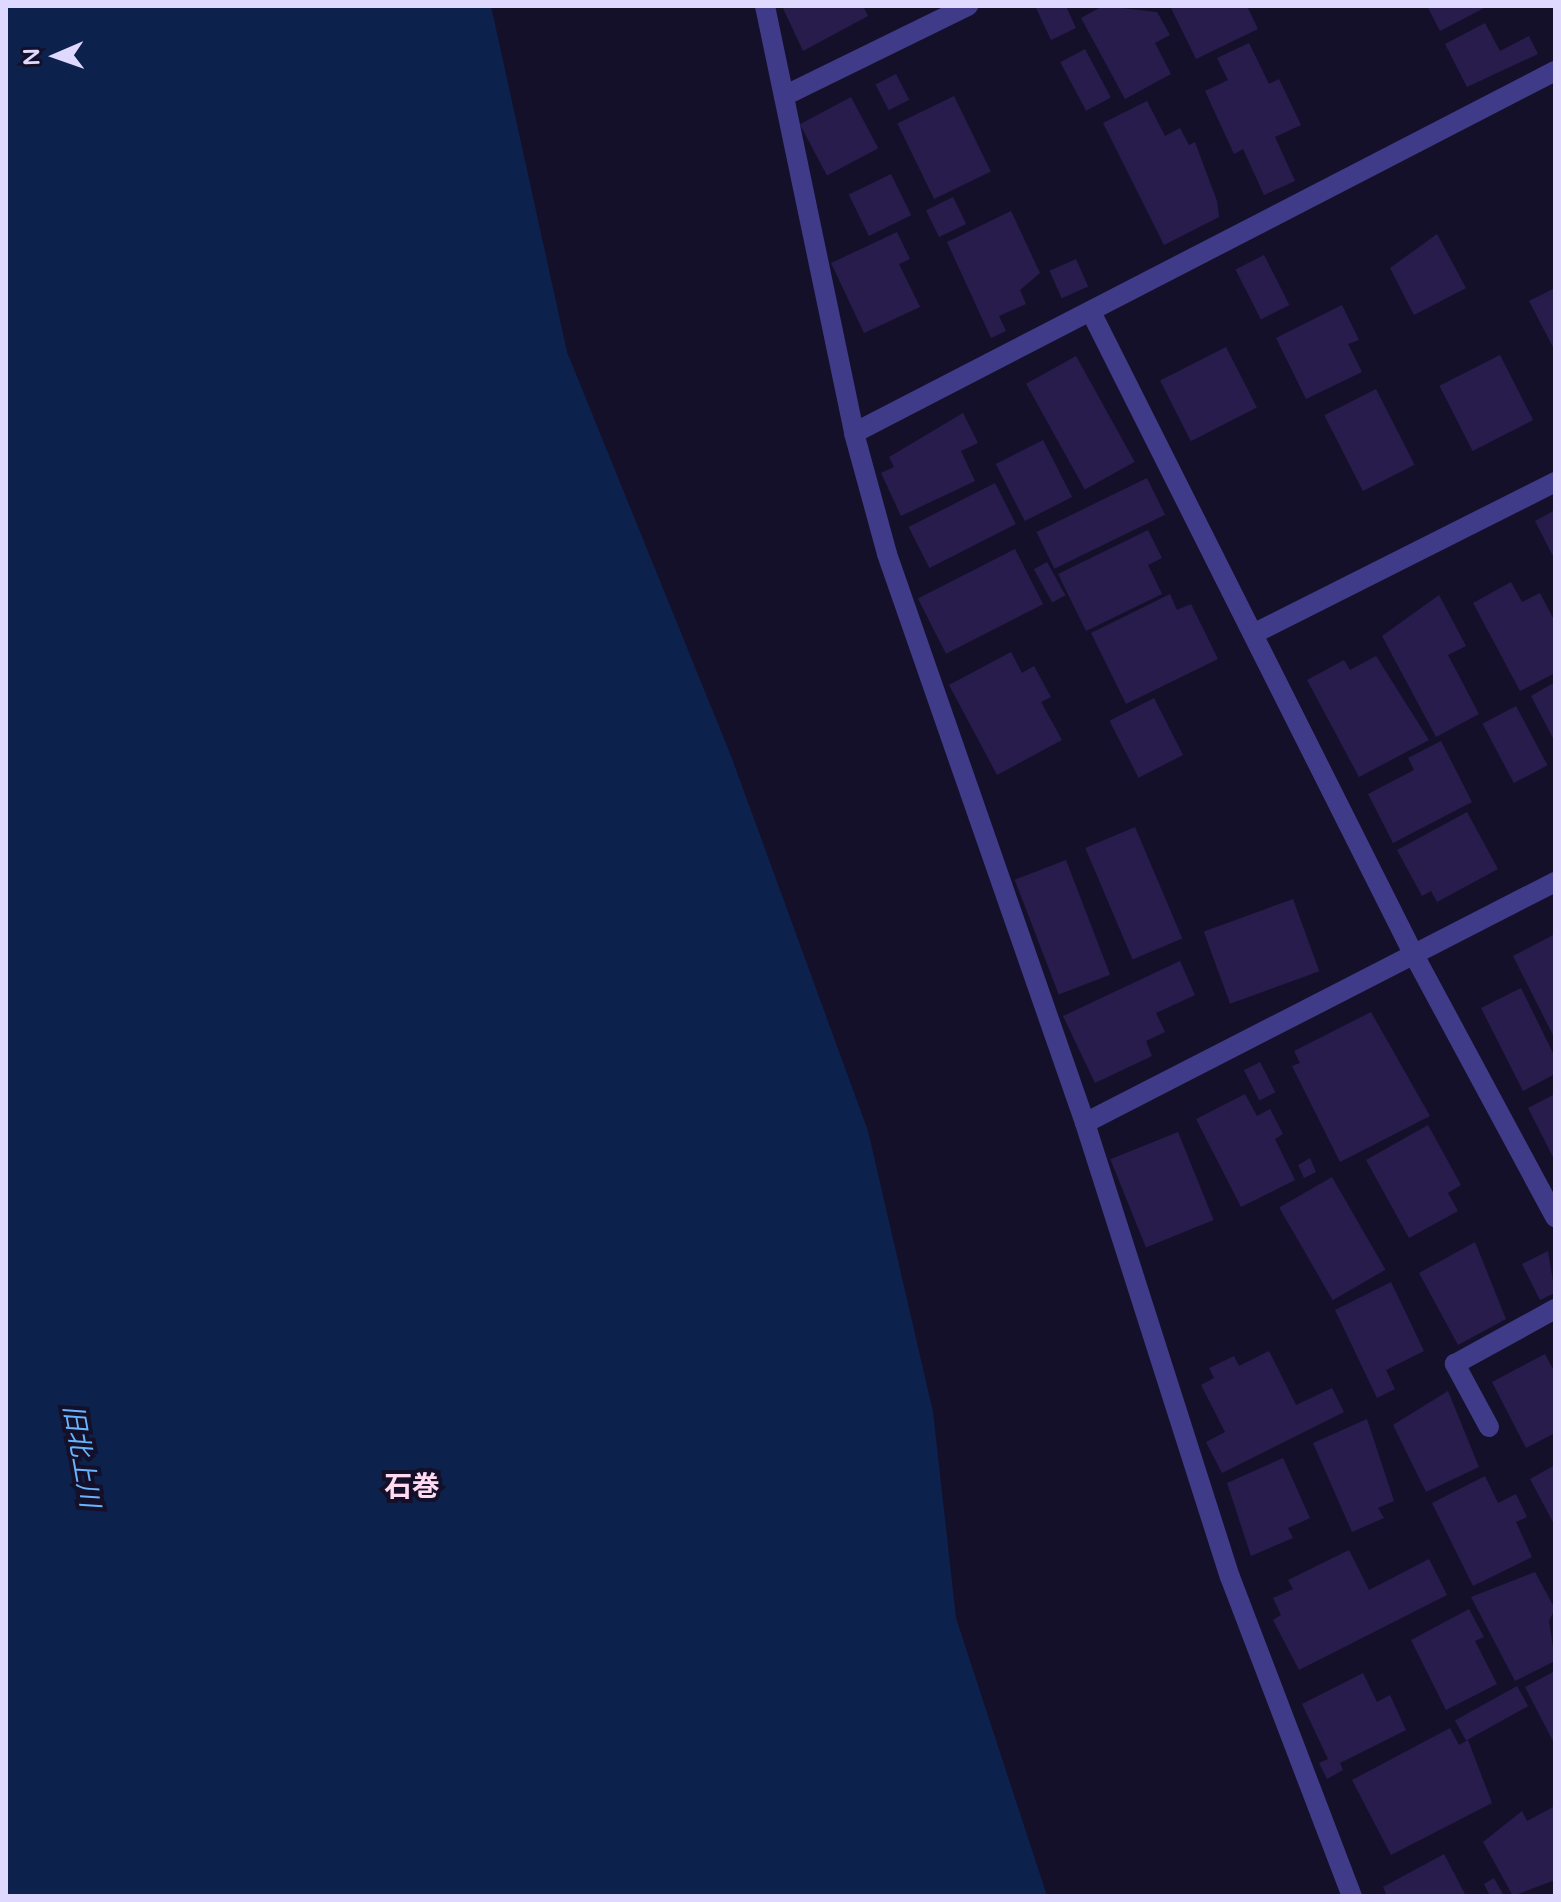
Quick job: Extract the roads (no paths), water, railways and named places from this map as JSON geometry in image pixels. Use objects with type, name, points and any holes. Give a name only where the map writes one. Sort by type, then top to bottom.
[{"type":"street","points":[[765,6],[854,433],[953,753],[1085,1123],[1230,1577],[1352,1896]]},
{"type":"street","points":[[784,96],[968,6]]},
{"type":"street","points":[[854,433],[1555,71]]},
{"type":"street","points":[[1091,312],[1414,955],[1555,1217]]},
{"type":"street","points":[[1253,634],[1555,482]]},
{"type":"street","points":[[1085,1123],[1555,882]]},
{"type":"street","points":[[1489,1427],[1455,1364],[1555,1309]]},
{"type":"water","name":"旧北上川","points":[[6,6],[491,6],[567,352],[731,756],[868,1131],[933,1412],[956,1618],[1047,1896],[6,1896]]},
{"type":"district","name":"石巻","points":[[412,1487]]}]
